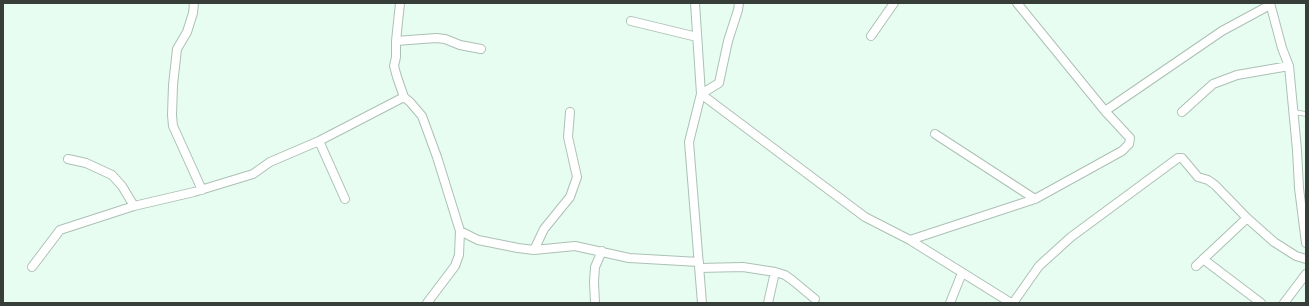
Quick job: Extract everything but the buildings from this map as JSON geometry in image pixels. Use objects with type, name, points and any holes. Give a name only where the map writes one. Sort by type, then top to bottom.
[{"type":"street","points":[[194,3],[193,13],[187,32],[177,49],[173,85],[172,115],[173,126],[202,190]]},
{"type":"street","points":[[400,3],[394,66],[404,97],[422,116],[438,157],[460,231],[459,255],[455,266],[427,303]]},
{"type":"street","points":[[695,3],[696,37],[701,94],[690,142],[702,303]]},
{"type":"street","points":[[701,94],[719,84],[728,41],[739,3]]},
{"type":"street","points":[[871,36],[894,3]]},
{"type":"street","points":[[910,240],[1035,199],[1122,151],[1129,144],[1130,138],[1105,111],[1016,3]]},
{"type":"street","points":[[1105,111],[1222,31],[1270,4],[1282,48],[1289,66],[1294,112],[1299,188],[1306,243]]},
{"type":"street","points":[[631,21],[696,37]]},
{"type":"street","points":[[396,41],[436,38],[481,49]]},
{"type":"street","points":[[1182,112],[1213,84],[1237,75],[1289,66]]},
{"type":"street","points":[[701,94],[865,217],[910,240],[1012,303],[1039,266],[1071,237],[1178,158],[1182,158],[1198,177],[1208,180],[1215,185],[1247,218],[1274,242],[1296,256],[1306,259]]},
{"type":"street","points":[[32,267],[60,230],[134,206],[202,190],[252,174],[270,162],[319,141],[404,97]]},
{"type":"street","points":[[534,250],[544,229],[570,197],[577,177],[568,137],[570,112]]},
{"type":"street","points":[[935,134],[1035,199]]},
{"type":"street","points":[[319,141],[346,199]]},
{"type":"street","points":[[68,159],[86,163],[112,175],[122,186],[134,206]]},
{"type":"street","points":[[1196,266],[1247,218]]},
{"type":"street","points":[[460,231],[478,240],[534,250],[575,246],[629,258],[699,265],[743,267],[775,272],[792,280],[815,299]]},
{"type":"street","points":[[595,303],[595,267],[602,251]]},
{"type":"street","points":[[1203,259],[1261,303]]},
{"type":"street","points":[[768,303],[775,272]]},
{"type":"street","points":[[950,303],[962,273]]},
{"type":"street","points":[[1284,303],[1306,274]]},
{"type":"lane","points":[[1294,112],[1306,114]]}]
